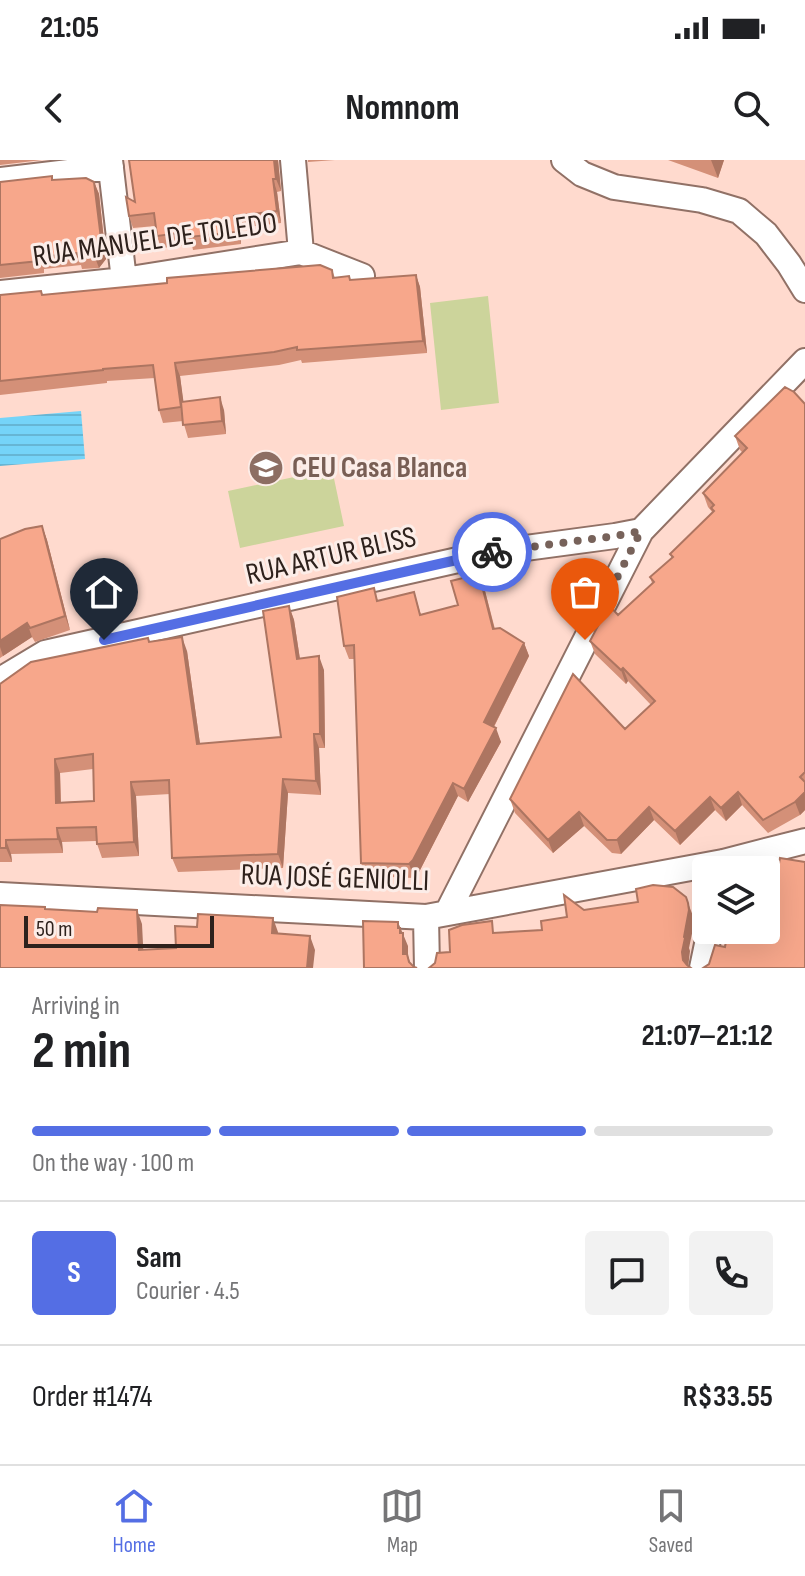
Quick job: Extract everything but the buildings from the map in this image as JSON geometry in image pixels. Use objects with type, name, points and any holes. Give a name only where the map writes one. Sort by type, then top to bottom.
[{"type":"street","points":[[293,160],[301,252]]},
{"type":"street","points":[[564,160],[582,174],[614,187],[702,200],[739,211],[766,234],[805,290]]},
{"type":"street","points":[[0,180],[110,164],[124,280]]},
{"type":"street","name":"RUA MANUEL DE TOLEDO","points":[[0,293],[124,280],[301,252],[362,276]]},
{"type":"street","points":[[427,968],[436,915],[641,531],[805,361]]},
{"type":"street","name":"RUA ARTUR BLISS","points":[[0,680],[45,653],[489,553],[641,531]]},
{"type":"street","name":"RUA JOSÉ GENIOLLI","points":[[755,856],[805,841]]},
{"type":"street","name":"RUA JOSÉ GENIOLLI","points":[[0,895],[436,915],[692,871]]},
{"type":"street","points":[[702,968],[707,944]]},
{"type":"green space","points":[[488,296],[499,403],[441,410],[430,303]]},
{"type":"green space","points":[[332,469],[344,526],[240,548],[228,491]]},
{"type":"water","points":[[81,411],[85,459],[0,466],[0,418]]},
{"type":"way so far","points":[[492,552],[641,531],[585,640]]},
{"type":"place","name":"CEU Casa Blanca","points":[[266,468]]},
{"type":"route","points":[[104,640],[492,552]]}]
